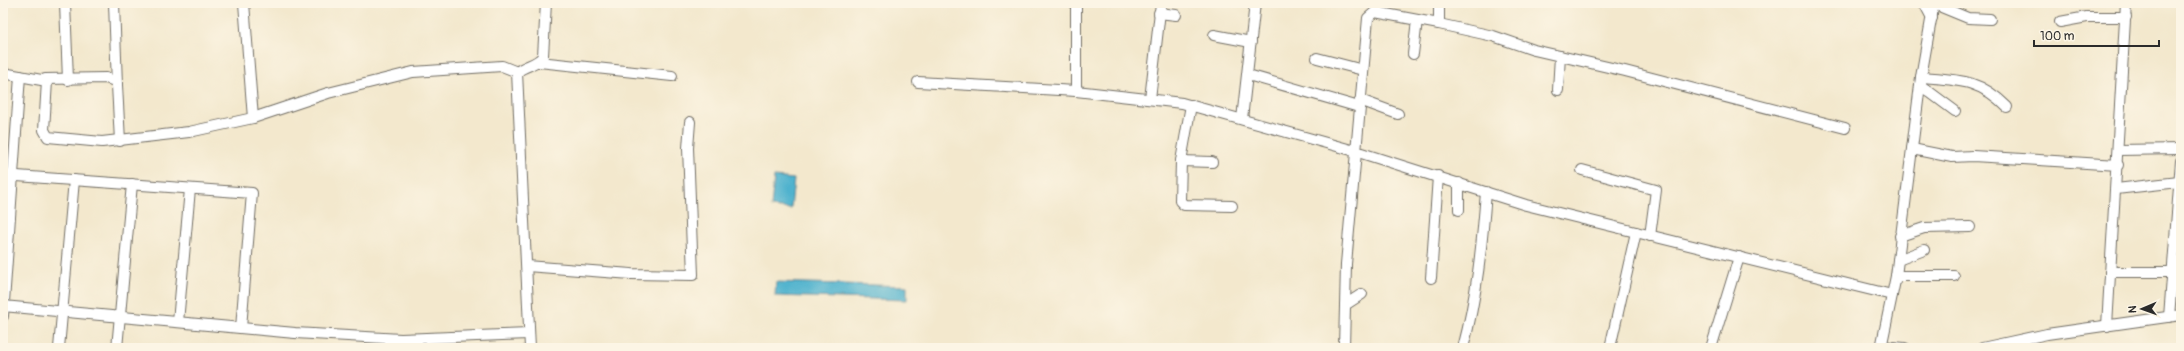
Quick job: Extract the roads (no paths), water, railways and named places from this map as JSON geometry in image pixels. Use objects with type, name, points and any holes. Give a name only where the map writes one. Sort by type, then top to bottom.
[{"type":"street","points":[[66,3],[68,80]]},
{"type":"street","points":[[114,3],[120,141]]},
{"type":"street","points":[[244,3],[253,118]]},
{"type":"street","points":[[539,62],[545,47],[546,3]]},
{"type":"street","points":[[1076,3],[1076,91]]},
{"type":"street","points":[[1242,119],[1255,3]]},
{"type":"street","points":[[1439,3],[1439,24]]},
{"type":"street","points":[[2107,326],[2118,165],[2126,3]]},
{"type":"street","points":[[1905,348],[1881,347],[1896,276],[1921,81],[1932,18],[1931,4],[1968,18],[1990,19]]},
{"type":"street","points":[[1150,99],[1160,8],[1176,15]]},
{"type":"street","points":[[1344,348],[1346,264],[1355,151],[1368,18],[1371,13],[1375,12],[1439,24],[1493,36],[1534,50],[1845,128]]},
{"type":"street","points":[[2060,22],[2087,17],[2126,17]]},
{"type":"street","points":[[1413,54],[1417,20]]},
{"type":"street","points":[[1214,35],[1251,42]]},
{"type":"street","points":[[1558,90],[1560,56]]},
{"type":"street","points":[[1317,58],[1362,70]]},
{"type":"street","points":[[516,72],[522,68],[539,62],[672,76]]},
{"type":"street","points":[[45,79],[47,87],[44,130],[48,137],[102,142],[189,132],[253,118],[328,93],[413,72],[502,66],[516,72]]},
{"type":"street","points":[[516,72],[530,348]]},
{"type":"street","points":[[3,73],[45,79],[68,80],[111,78],[117,86]]},
{"type":"street","points":[[1248,75],[1398,114]]},
{"type":"street","points":[[20,76],[8,176],[3,309],[62,311],[241,328],[401,339],[529,334]]},
{"type":"street","points":[[1921,81],[1959,81],[1978,86],[1996,95],[2007,107]]},
{"type":"street","points":[[1921,81],[1955,111]]},
{"type":"street","points":[[918,82],[1076,91],[1191,105],[1438,176],[1526,206],[1892,295]]},
{"type":"street","points":[[1191,105],[1182,161],[1180,201],[1184,205],[1232,206]]},
{"type":"street","points":[[119,121],[132,133],[144,136]]},
{"type":"street","points":[[527,266],[631,274],[693,275],[688,148],[690,122]]},
{"type":"street","points":[[1912,149],[1952,157],[1973,156],[2118,165]]},
{"type":"street","points":[[2118,150],[2181,149]]},
{"type":"street","points":[[2169,317],[2171,272],[2181,160]]},
{"type":"street","points":[[1182,161],[1212,162]]},
{"type":"street","points":[[1582,170],[1656,190],[1650,236]]},
{"type":"street","points":[[8,176],[252,193],[241,328]]},
{"type":"street","points":[[1431,278],[1438,176]]},
{"type":"street","points":[[59,348],[74,180]]},
{"type":"street","points":[[2116,188],[2179,182]]},
{"type":"street","points":[[1459,183],[1459,210]]},
{"type":"street","points":[[117,348],[132,184]]},
{"type":"street","points":[[178,322],[190,188]]},
{"type":"street","points":[[1463,348],[1473,312],[1478,281],[1486,192]]},
{"type":"street","points":[[1900,236],[1924,228],[1970,227]]},
{"type":"street","points":[[1610,348],[1636,232]]},
{"type":"street","points":[[1898,260],[1924,250]]},
{"type":"street","points":[[1711,348],[1739,257]]},
{"type":"street","points":[[2110,272],[2171,272]]},
{"type":"street","points":[[1896,276],[1954,276]]},
{"type":"street","points":[[1344,305],[1362,294]]},
{"type":"street","points":[[1982,348],[2047,334],[2181,316]]},
{"type":"water","points":[[774,177],[794,179],[791,209],[771,207]]},
{"type":"water","points":[[776,282],[907,286],[907,300],[775,296]]}]
